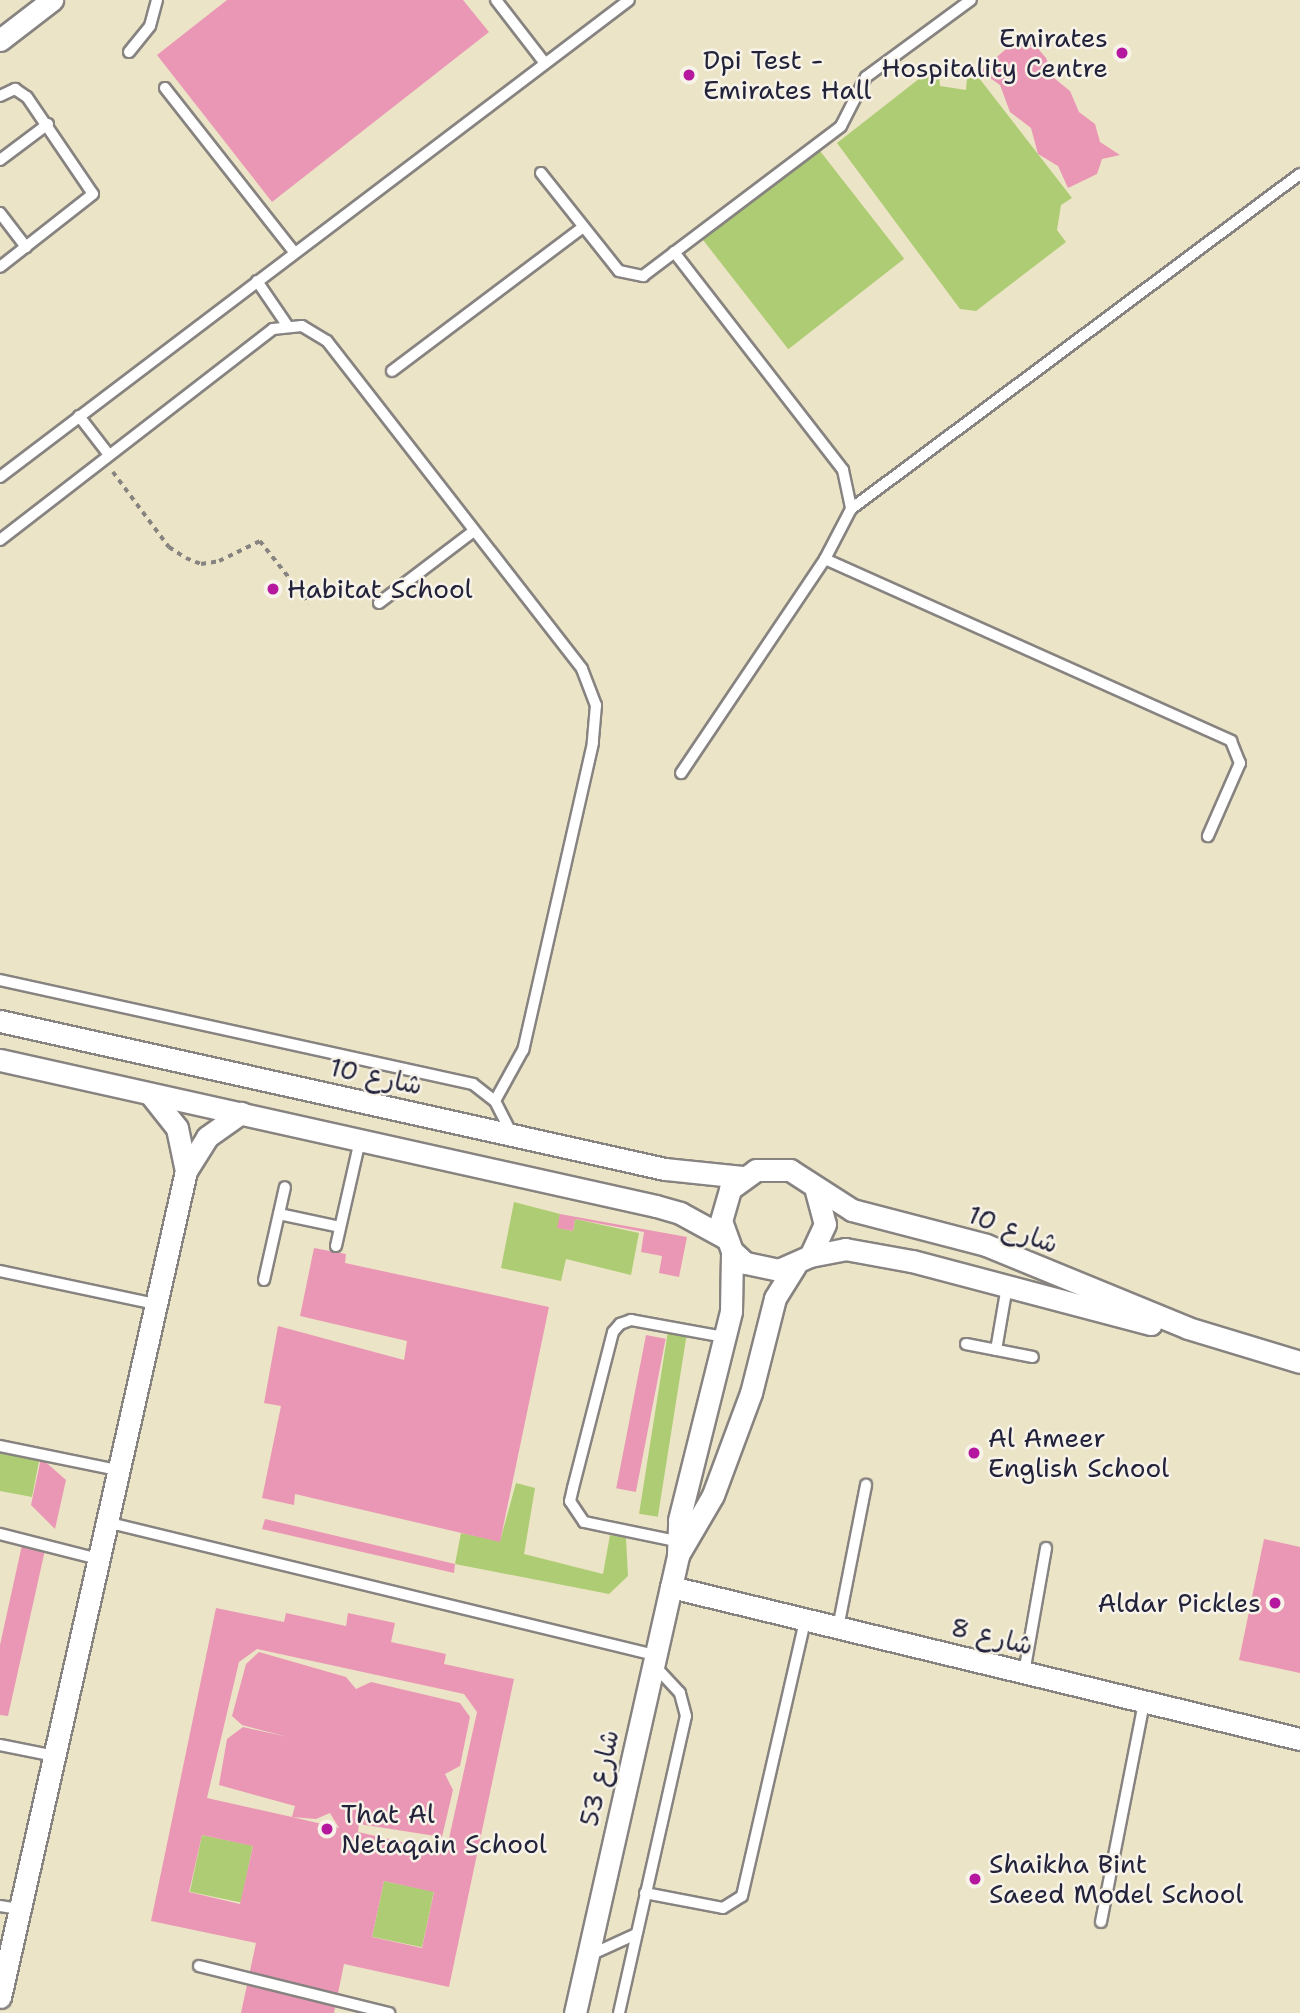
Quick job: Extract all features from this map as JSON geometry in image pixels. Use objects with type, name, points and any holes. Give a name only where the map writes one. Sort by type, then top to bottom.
[{"type":"street","points":[[0,40],[52,0]]},
{"type":"street","name":"شارع 10","points":[[0,1021],[666,1169],[741,1177]]},
{"type":"street","points":[[0,1059],[656,1206],[703,1223],[728,1244],[761,1269],[803,1261],[825,1224],[817,1191],[790,1170],[757,1170],[741,1177],[723,1204],[728,1244]]},
{"type":"street","points":[[150,1094],[177,1128],[186,1171]]},
{"type":"street","points":[[0,1997],[10,1908],[55,1756],[186,1171],[207,1137],[241,1113]]},
{"type":"street","name":"شارع 10","points":[[817,1191],[865,1214],[963,1238],[1188,1328],[1300,1362]]},
{"type":"street","name":"شارع 53","points":[[575,2013],[725,1337],[734,1291],[728,1244]]},
{"type":"street","name":"شارع 10","points":[[803,1261],[854,1251],[1011,1287],[1160,1326],[1188,1328]]},
{"type":"street","name":"شارع 53","points":[[677,1548],[713,1495],[748,1405],[775,1298],[803,1261]]},
{"type":"street","points":[[1011,1287],[1027,1277],[1023,1261]]},
{"type":"street","name":"شارع 8","points":[[671,1587],[1300,1740]]},
{"type":"lane","points":[[129,52],[150,26],[157,0]]},
{"type":"lane","points":[[496,0],[544,62]]},
{"type":"lane","points":[[0,477],[629,0]]},
{"type":"lane","points":[[541,173],[619,271],[630,276],[643,275],[841,127],[866,77],[971,0]]},
{"type":"lane","points":[[165,88],[294,253]]},
{"type":"lane","points":[[0,96],[9,90],[22,92],[48,124],[93,194],[0,267]]},
{"type":"lane","points":[[0,160],[48,124]]},
{"type":"lane","points":[[681,773],[825,559],[851,509],[1300,174]]},
{"type":"lane","points":[[0,213],[26,247]]},
{"type":"lane","points":[[392,371],[583,227]]},
{"type":"lane","points":[[674,252],[843,470],[851,509]]},
{"type":"lane","points":[[257,281],[287,326]]},
{"type":"lane","points":[[0,540],[262,337],[287,326],[302,326],[327,341],[582,669],[596,705],[593,743],[523,1050],[495,1101]]},
{"type":"lane","points":[[79,416],[107,457]]},
{"type":"lane","points":[[379,603],[474,531]]},
{"type":"lane","points":[[825,559],[1231,741],[1240,763],[1208,836]]},
{"type":"lane","points":[[0,980],[459,1080],[485,1091],[495,1101],[512,1135]]},
{"type":"lane","points":[[336,1245],[360,1140]]},
{"type":"lane","points":[[264,1280],[285,1186]]},
{"type":"lane","points":[[279,1214],[340,1227]]},
{"type":"lane","points":[[0,1271],[155,1304]]},
{"type":"lane","points":[[996,1350],[1011,1287]]},
{"type":"lane","points":[[677,1548],[584,1522],[570,1501],[612,1332],[620,1324],[631,1320],[725,1337]]},
{"type":"lane","points":[[967,1344],[1033,1357]]},
{"type":"lane","points":[[0,1446],[117,1470]]},
{"type":"lane","points":[[838,1628],[866,1485]]},
{"type":"lane","points":[[106,1522],[654,1660],[680,1693],[686,1716],[619,2013]]},
{"type":"lane","points":[[0,1534],[98,1559]]},
{"type":"lane","points":[[1024,1673],[1046,1548]]},
{"type":"lane","points":[[645,1893],[723,1908],[742,1896],[805,1620]]},
{"type":"lane","points":[[1101,1922],[1144,1702]]},
{"type":"lane","points":[[0,1745],[55,1756]]},
{"type":"lane","points":[[588,1956],[636,1934]]},
{"type":"lane","points":[[199,1966],[389,2013]]},
{"type":"path","points":[[107,457],[169,547],[201,564],[260,541],[310,604]]},
{"type":"green space","points":[[929,71],[939,75],[940,86],[966,90],[967,78],[979,78],[1072,198],[1061,205],[1057,230],[1066,242],[976,311],[960,309],[837,143]]},
{"type":"green space","points":[[813,142],[904,259],[788,349],[697,233]]},
{"type":"green space","points":[[514,1202],[560,1214],[558,1228],[573,1231],[575,1219],[639,1233],[631,1275],[566,1259],[561,1281],[501,1268]]},
{"type":"green space","points":[[668,1331],[687,1334],[658,1517],[639,1514]]},
{"type":"green space","points":[[0,1442],[41,1451],[32,1497],[0,1491]]},
{"type":"green space","points":[[516,1483],[535,1488],[524,1554],[603,1574],[610,1535],[626,1538],[628,1576],[609,1594],[455,1564],[461,1533],[500,1541]]},
{"type":"green space","points":[[202,1835],[253,1846],[241,1903],[190,1892]]},
{"type":"green space","points":[[384,1881],[434,1892],[422,1947],[372,1937]]},
{"type":"building","points":[[227,0],[463,0],[489,32],[272,202],[157,55]]},
{"type":"building","points":[[1025,33],[1046,58],[1054,78],[1070,91],[1079,112],[1095,124],[1100,142],[1120,155],[1102,159],[1097,174],[1068,188],[1058,166],[1038,154],[1031,128],[1010,112],[1000,85],[980,71]]},
{"type":"building","points":[[560,1214],[687,1237],[679,1277],[659,1273],[662,1256],[641,1252],[644,1232],[575,1219],[573,1231],[557,1228]]},
{"type":"building","points":[[314,1248],[346,1254],[345,1263],[549,1307],[500,1542],[295,1494],[294,1505],[262,1498],[281,1406],[264,1403],[278,1326],[404,1360],[407,1341],[300,1316]]},
{"type":"building","points":[[646,1335],[666,1339],[636,1492],[616,1488]]},
{"type":"building","points":[[41,1458],[66,1480],[55,1529],[31,1505]]},
{"type":"building","points":[[265,1519],[455,1564],[454,1573],[262,1529]]},
{"type":"building","name":"Aldar Pickles","points":[[1264,1539],[1300,1547],[1300,1673],[1239,1660]]},
{"type":"building","points":[[22,1545],[45,1550],[8,1716],[0,1715],[0,1645]]},
{"type":"building","points":[[216,1608],[284,1622],[286,1613],[346,1626],[348,1613],[395,1623],[391,1642],[446,1654],[444,1664],[514,1679],[449,1987],[344,1964],[334,2013],[241,2013],[256,1943],[151,1921]],"holes":[[[257,1649],[464,1694],[477,1712],[446,1852],[358,1832],[359,1824],[442,1837],[453,1790],[445,1774],[460,1766],[470,1717],[460,1703],[371,1682],[356,1689],[346,1677],[259,1652],[246,1664],[232,1716],[242,1725],[288,1737],[243,1727],[227,1739],[219,1785],[295,1806],[292,1817],[207,1798],[239,1662]],[[330,1813],[339,1828],[292,1817],[316,1819]],[[202,1835],[253,1846],[240,1904],[189,1892]],[[384,1881],[434,1892],[422,1948],[372,1937]]]},
{"type":"place","name":"Emirates Hospitality Centre","points":[[1122,53]]},
{"type":"place","name":"Dpi Test - Emirates Hall","points":[[689,75]]},
{"type":"place","name":"Habitat School","points":[[273,589]]},
{"type":"place","name":"Al Ameer English School","points":[[974,1453]]},
{"type":"place","name":"Aldar Pickles","points":[[1275,1603]]},
{"type":"place","name":"That Al Netaqain School","points":[[327,1829]]},
{"type":"place","name":"Shaikha Bint Saeed Model School","points":[[975,1879]]}]
